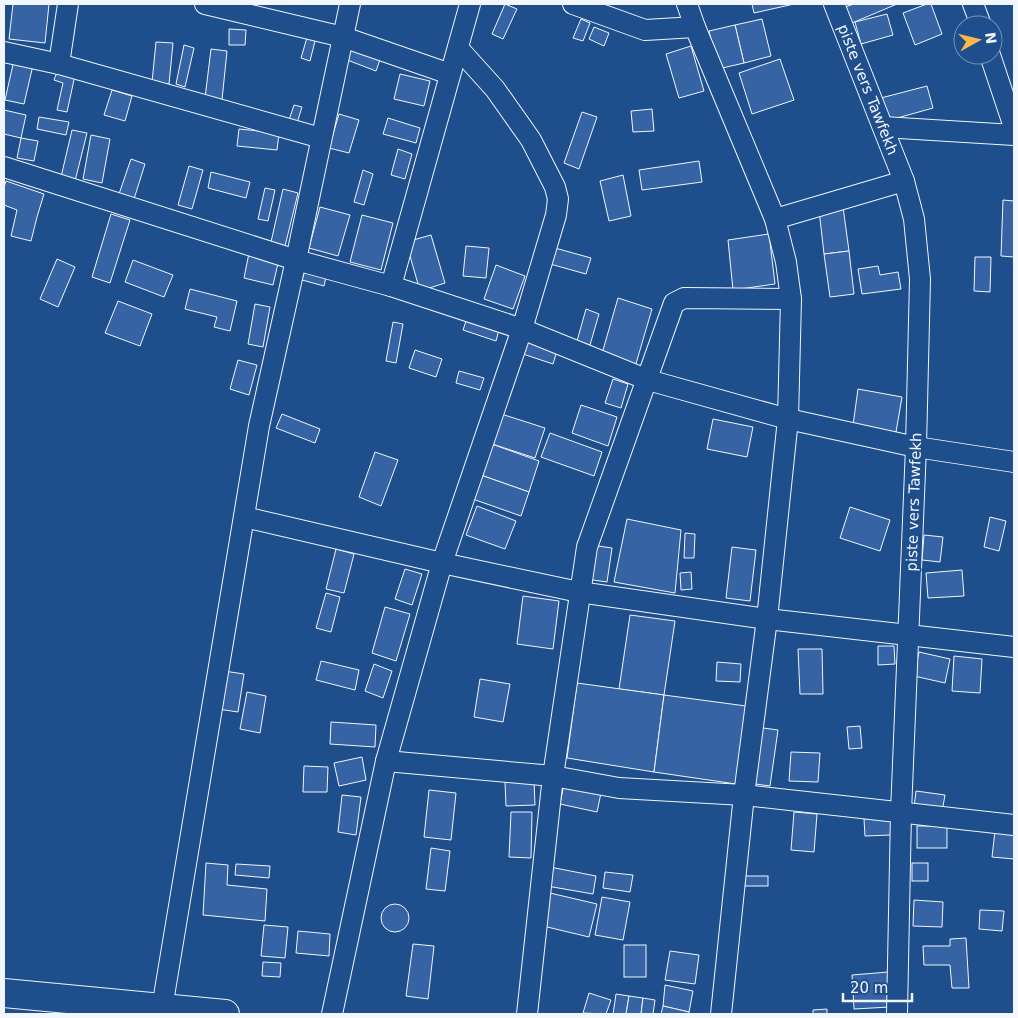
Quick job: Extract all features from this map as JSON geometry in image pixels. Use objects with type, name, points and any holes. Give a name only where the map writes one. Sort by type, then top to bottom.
[{"type":"main road","points":[[4,993],[162,1008],[194,1013],[225,1014]]},
{"type":"street","points":[[59,64],[68,4]]},
{"type":"street","points":[[205,4],[343,37],[450,74]]},
{"type":"street","points":[[162,1008],[259,426],[350,4]]},
{"type":"street","points":[[391,286],[470,4]]},
{"type":"street","points":[[573,4],[645,30],[695,27]]},
{"type":"street","points":[[687,4],[775,219],[786,262],[790,300],[788,419],[767,619],[744,795],[721,1014]]},
{"type":"street","name":"piste vers Tawfekh","points":[[834,4],[904,181],[914,219],[920,279],[916,447],[901,812],[896,1014]]},
{"type":"street","points":[[332,1014],[386,760],[442,563],[522,329],[556,215],[558,200],[555,187],[531,140],[495,90],[458,48]]},
{"type":"street","points":[[4,52],[59,64],[321,138]]},
{"type":"street","points":[[993,65],[1014,127]]},
{"type":"street","points":[[883,127],[1014,135]]},
{"type":"street","points":[[4,167],[296,260],[391,286],[522,329],[648,380],[788,419],[916,447],[1014,462]]},
{"type":"street","points":[[775,219],[904,181]]},
{"type":"street","points":[[528,1014],[553,776],[579,592],[591,535],[674,304],[684,298],[790,300]]},
{"type":"street","points":[[244,518],[579,592],[767,619],[1014,648]]},
{"type":"street","points":[[386,760],[553,776],[619,788],[744,795],[1014,825]]},
{"type":"building","points":[[13,4],[49,4],[45,43],[9,39]]},
{"type":"building","points":[[505,4],[517,9],[503,39],[492,34]]},
{"type":"building","points":[[752,4],[794,4],[754,13]]},
{"type":"building","points":[[854,4],[897,4],[852,23],[845,7]]},
{"type":"building","points":[[931,4],[942,34],[915,45],[903,13]]},
{"type":"building","points":[[887,14],[893,35],[861,44],[855,22]]},
{"type":"building","points":[[581,19],[590,23],[583,41],[573,38]]},
{"type":"building","points":[[762,19],[771,56],[744,63],[735,25]]},
{"type":"building","points":[[735,25],[744,63],[718,69],[709,31]]},
{"type":"building","points":[[594,27],[609,33],[604,46],[589,39]]},
{"type":"building","points":[[229,29],[246,30],[245,45],[229,45]]},
{"type":"building","points":[[308,34],[316,37],[310,61],[301,58]]},
{"type":"building","points":[[156,42],[173,43],[169,84],[152,82]]},
{"type":"building","points":[[184,45],[194,48],[185,87],[176,84]]},
{"type":"building","points":[[347,45],[381,57],[376,71],[342,58]]},
{"type":"building","points":[[691,46],[704,91],[679,98],[666,54]]},
{"type":"building","points":[[211,49],[227,51],[222,100],[205,98]]},
{"type":"building","points":[[780,59],[794,100],[752,114],[739,73]]},
{"type":"building","points":[[14,60],[33,65],[24,104],[5,100]]},
{"type":"building","points":[[57,72],[75,75],[67,112],[57,110],[63,83],[54,80]]},
{"type":"building","points":[[400,74],[430,81],[424,106],[394,99]]},
{"type":"building","points":[[927,86],[933,108],[883,122],[877,99]]},
{"type":"building","points":[[112,90],[132,96],[125,121],[104,115]]},
{"type":"building","points":[[294,105],[302,107],[297,123],[289,120]]},
{"type":"building","points":[[652,109],[654,131],[633,132],[631,111]]},
{"type":"building","points":[[4,110],[26,115],[21,138],[4,134]]},
{"type":"building","points":[[582,112],[597,117],[579,169],[564,163]]},
{"type":"building","points":[[339,114],[359,120],[349,153],[329,148]]},
{"type":"building","points":[[39,117],[69,122],[66,135],[37,129]]},
{"type":"building","points":[[388,118],[420,128],[416,143],[383,134]]},
{"type":"building","points":[[239,129],[279,133],[277,150],[237,146]]},
{"type":"building","points":[[72,130],[87,133],[75,181],[61,177]]},
{"type":"building","points":[[91,135],[110,139],[102,183],[83,179]]},
{"type":"building","points":[[21,138],[38,141],[34,161],[17,158]]},
{"type":"building","points":[[398,149],[412,154],[405,179],[391,175]]},
{"type":"building","points":[[131,159],[145,164],[134,199],[119,194]]},
{"type":"building","points":[[699,161],[702,182],[642,190],[639,170]]},
{"type":"building","points":[[189,166],[203,170],[192,209],[178,205]]},
{"type":"building","points":[[363,170],[373,174],[364,205],[354,202]]},
{"type":"building","points":[[211,172],[250,182],[246,198],[208,188]]},
{"type":"building","points":[[623,175],[631,216],[609,221],[600,181]]},
{"type":"building","points":[[6,181],[44,194],[31,241],[11,236],[17,210],[4,205]]},
{"type":"building","points":[[265,188],[275,190],[268,221],[258,219]]},
{"type":"building","points":[[283,189],[298,193],[285,246],[271,242]]},
{"type":"building","points":[[1003,200],[1014,201],[1014,257],[1001,256]]},
{"type":"building","points":[[320,207],[350,215],[338,256],[309,248]]},
{"type":"building","points":[[843,207],[849,251],[824,254],[819,210]]},
{"type":"building","points":[[111,214],[130,220],[110,283],[92,277]]},
{"type":"building","points":[[362,215],[393,223],[381,270],[350,262]]},
{"type":"building","points":[[769,234],[775,284],[733,290],[728,240]]},
{"type":"building","points":[[431,235],[445,283],[420,291],[406,242]]},
{"type":"building","points":[[466,246],[489,248],[486,278],[463,276]]},
{"type":"building","points":[[555,248],[591,258],[586,274],[550,264]]},
{"type":"building","points":[[849,251],[854,294],[830,297],[824,254]]},
{"type":"building","points":[[249,253],[279,259],[273,285],[244,278]]},
{"type":"building","points":[[975,257],[991,257],[990,292],[974,291]]},
{"type":"building","points":[[57,259],[75,267],[58,307],[40,299]]},
{"type":"building","points":[[133,260],[173,275],[164,297],[125,282]]},
{"type":"building","points":[[496,265],[525,276],[513,309],[484,299]]},
{"type":"building","points":[[878,266],[880,275],[898,272],[901,289],[862,294],[858,269]]},
{"type":"building","points":[[306,267],[327,272],[324,286],[302,280]]},
{"type":"building","points":[[190,289],[237,301],[230,331],[214,327],[217,317],[185,309]]},
{"type":"building","points":[[618,298],[652,309],[635,367],[601,357]]},
{"type":"building","points":[[118,301],[152,314],[140,346],[105,333]]},
{"type":"building","points":[[255,304],[270,307],[263,347],[248,344]]},
{"type":"building","points":[[586,309],[599,314],[590,345],[577,341]]},
{"type":"building","points":[[467,318],[499,330],[496,341],[463,330]]},
{"type":"building","points":[[393,322],[403,324],[396,363],[386,361]]},
{"type":"building","points":[[524,340],[557,351],[553,364],[520,353]]},
{"type":"building","points":[[415,350],[442,359],[436,377],[409,368]]},
{"type":"building","points":[[238,360],[257,365],[249,395],[230,389]]},
{"type":"building","points":[[459,371],[484,378],[480,390],[456,383]]},
{"type":"building","points":[[613,379],[628,384],[621,408],[605,403]]},
{"type":"building","points":[[858,389],[902,397],[896,432],[853,425]]},
{"type":"building","points":[[581,405],[617,417],[608,446],[572,433]]},
{"type":"building","points":[[495,412],[545,428],[535,458],[486,442]]},
{"type":"building","points":[[282,414],[320,429],[315,443],[276,428]]},
{"type":"building","points":[[713,419],[753,427],[747,457],[707,449]]},
{"type":"building","points":[[550,433],[602,452],[594,476],[541,457]]},
{"type":"building","points":[[486,442],[539,461],[529,492],[475,473]]},
{"type":"building","points":[[375,452],[398,460],[381,506],[359,497]]},
{"type":"building","points":[[475,473],[529,492],[521,516],[467,497]]},
{"type":"building","points":[[477,506],[516,521],[505,549],[466,535]]},
{"type":"building","points":[[850,507],[890,520],[880,551],[840,538]]},
{"type":"building","points":[[990,517],[1006,521],[999,551],[984,547]]},
{"type":"building","points":[[627,519],[681,530],[675,593],[614,582]]},
{"type":"building","points":[[685,533],[695,534],[694,558],[684,558]]},
{"type":"building","points":[[924,535],[943,537],[940,562],[922,560]]},
{"type":"building","points":[[591,545],[612,548],[607,582],[586,579]]},
{"type":"building","points":[[732,547],[756,550],[750,601],[726,598]]},
{"type":"building","points":[[336,549],[354,554],[344,593],[326,589]]},
{"type":"building","points":[[405,569],[422,574],[412,605],[395,599]]},
{"type":"building","points":[[962,570],[964,596],[928,598],[926,573]]},
{"type":"building","points":[[691,572],[692,589],[681,590],[680,573]]},
{"type":"building","points":[[326,593],[340,597],[331,632],[316,628]]},
{"type":"building","points":[[523,596],[559,601],[553,649],[517,644]]},
{"type":"building","points":[[385,607],[410,614],[396,661],[372,653]]},
{"type":"building","points":[[630,615],[675,621],[664,695],[619,689]]},
{"type":"building","points":[[878,646],[894,646],[895,664],[878,665]]},
{"type":"building","points":[[798,649],[822,649],[823,694],[800,694]]},
{"type":"building","points":[[919,652],[950,659],[945,683],[914,676]]},
{"type":"building","points":[[954,656],[982,659],[980,693],[952,691]]},
{"type":"building","points":[[321,661],[359,670],[355,690],[316,680]]},
{"type":"building","points":[[717,662],[741,664],[740,682],[716,681]]},
{"type":"building","points":[[374,664],[392,671],[383,698],[365,691]]},
{"type":"building","points":[[224,671],[244,674],[238,712],[218,709]]},
{"type":"building","points":[[480,679],[510,684],[503,722],[474,717]]},
{"type":"building","points":[[577,683],[664,695],[654,772],[567,758]]},
{"type":"building","points":[[247,692],[266,696],[260,733],[240,729]]},
{"type":"building","points":[[664,695],[746,706],[736,784],[654,772]]},
{"type":"building","points":[[331,722],[376,725],[375,747],[330,744]]},
{"type":"building","points":[[860,726],[862,748],[849,749],[847,727]]},
{"type":"building","points":[[756,727],[778,730],[770,786],[748,783]]},
{"type":"building","points":[[791,752],[820,753],[818,782],[789,781]]},
{"type":"building","points":[[362,757],[366,780],[339,786],[334,763]]},
{"type":"building","points":[[304,766],[328,767],[327,792],[303,792]]},
{"type":"building","points":[[534,780],[535,805],[506,806],[505,782]]},
{"type":"building","points":[[564,784],[601,793],[597,812],[560,804]]},
{"type":"building","points":[[429,790],[456,793],[451,840],[424,837]]},
{"type":"building","points":[[916,791],[945,795],[942,812],[914,808]]},
{"type":"building","points":[[342,795],[361,797],[356,835],[338,832]]},
{"type":"building","points":[[511,812],[532,812],[531,858],[509,857]]},
{"type":"building","points":[[794,812],[817,814],[814,852],[791,850]]},
{"type":"building","points":[[891,817],[891,835],[865,836],[864,819]]},
{"type":"building","points":[[917,826],[947,826],[947,848],[917,848]]},
{"type":"building","points":[[995,831],[1014,833],[1014,859],[992,857]]},
{"type":"building","points":[[431,848],[450,851],[445,891],[426,889]]},
{"type":"building","points":[[206,863],[228,865],[227,885],[267,889],[265,921],[203,915]]},
{"type":"building","points":[[912,863],[928,863],[928,881],[912,881]]},
{"type":"building","points":[[236,864],[270,866],[269,878],[235,875]]},
{"type":"building","points":[[550,867],[596,876],[593,894],[547,886]]},
{"type":"building","points":[[605,872],[633,875],[630,892],[603,888]]},
{"type":"building","points":[[745,876],[768,876],[768,886],[745,886]]},
{"type":"building","points":[[550,893],[597,904],[589,937],[543,926]]},
{"type":"building","points":[[602,897],[630,902],[623,940],[595,935]]},
{"type":"building","points":[[914,900],[943,902],[942,927],[913,926]]},
{"type":"building","points":[[395,904],[405,908],[409,918],[405,928],[395,932],[385,928],[381,918],[385,908]]},
{"type":"building","points":[[980,910],[1004,911],[1002,931],[979,929]]},
{"type":"building","points":[[264,925],[288,927],[285,958],[261,956]]},
{"type":"building","points":[[298,931],[330,934],[329,956],[296,953]]},
{"type":"building","points":[[966,938],[969,988],[952,988],[950,965],[924,965],[923,946],[950,946],[950,939]]},
{"type":"building","points":[[413,944],[434,946],[428,999],[406,996]]},
{"type":"building","points":[[624,945],[646,945],[646,977],[624,977]]},
{"type":"building","points":[[670,951],[699,955],[695,984],[665,980]]},
{"type":"building","points":[[263,962],[281,963],[280,977],[262,976]]},
{"type":"building","points":[[888,972],[890,1007],[854,1009],[852,975]]},
{"type":"building","points":[[665,985],[693,991],[689,1012],[663,1006]]},
{"type":"building","points":[[589,993],[611,1000],[606,1014],[583,1013]]},
{"type":"building","points":[[616,994],[629,996],[626,1014],[613,1014]]},
{"type":"building","points":[[629,996],[643,998],[641,1014],[626,1014]]},
{"type":"building","points":[[643,998],[655,1000],[653,1014],[641,1014]]},
{"type":"building","points":[[663,1006],[689,1012],[689,1014],[661,1014]]},
{"type":"building","points":[[827,1009],[827,1014],[813,1014],[813,1010]]}]
